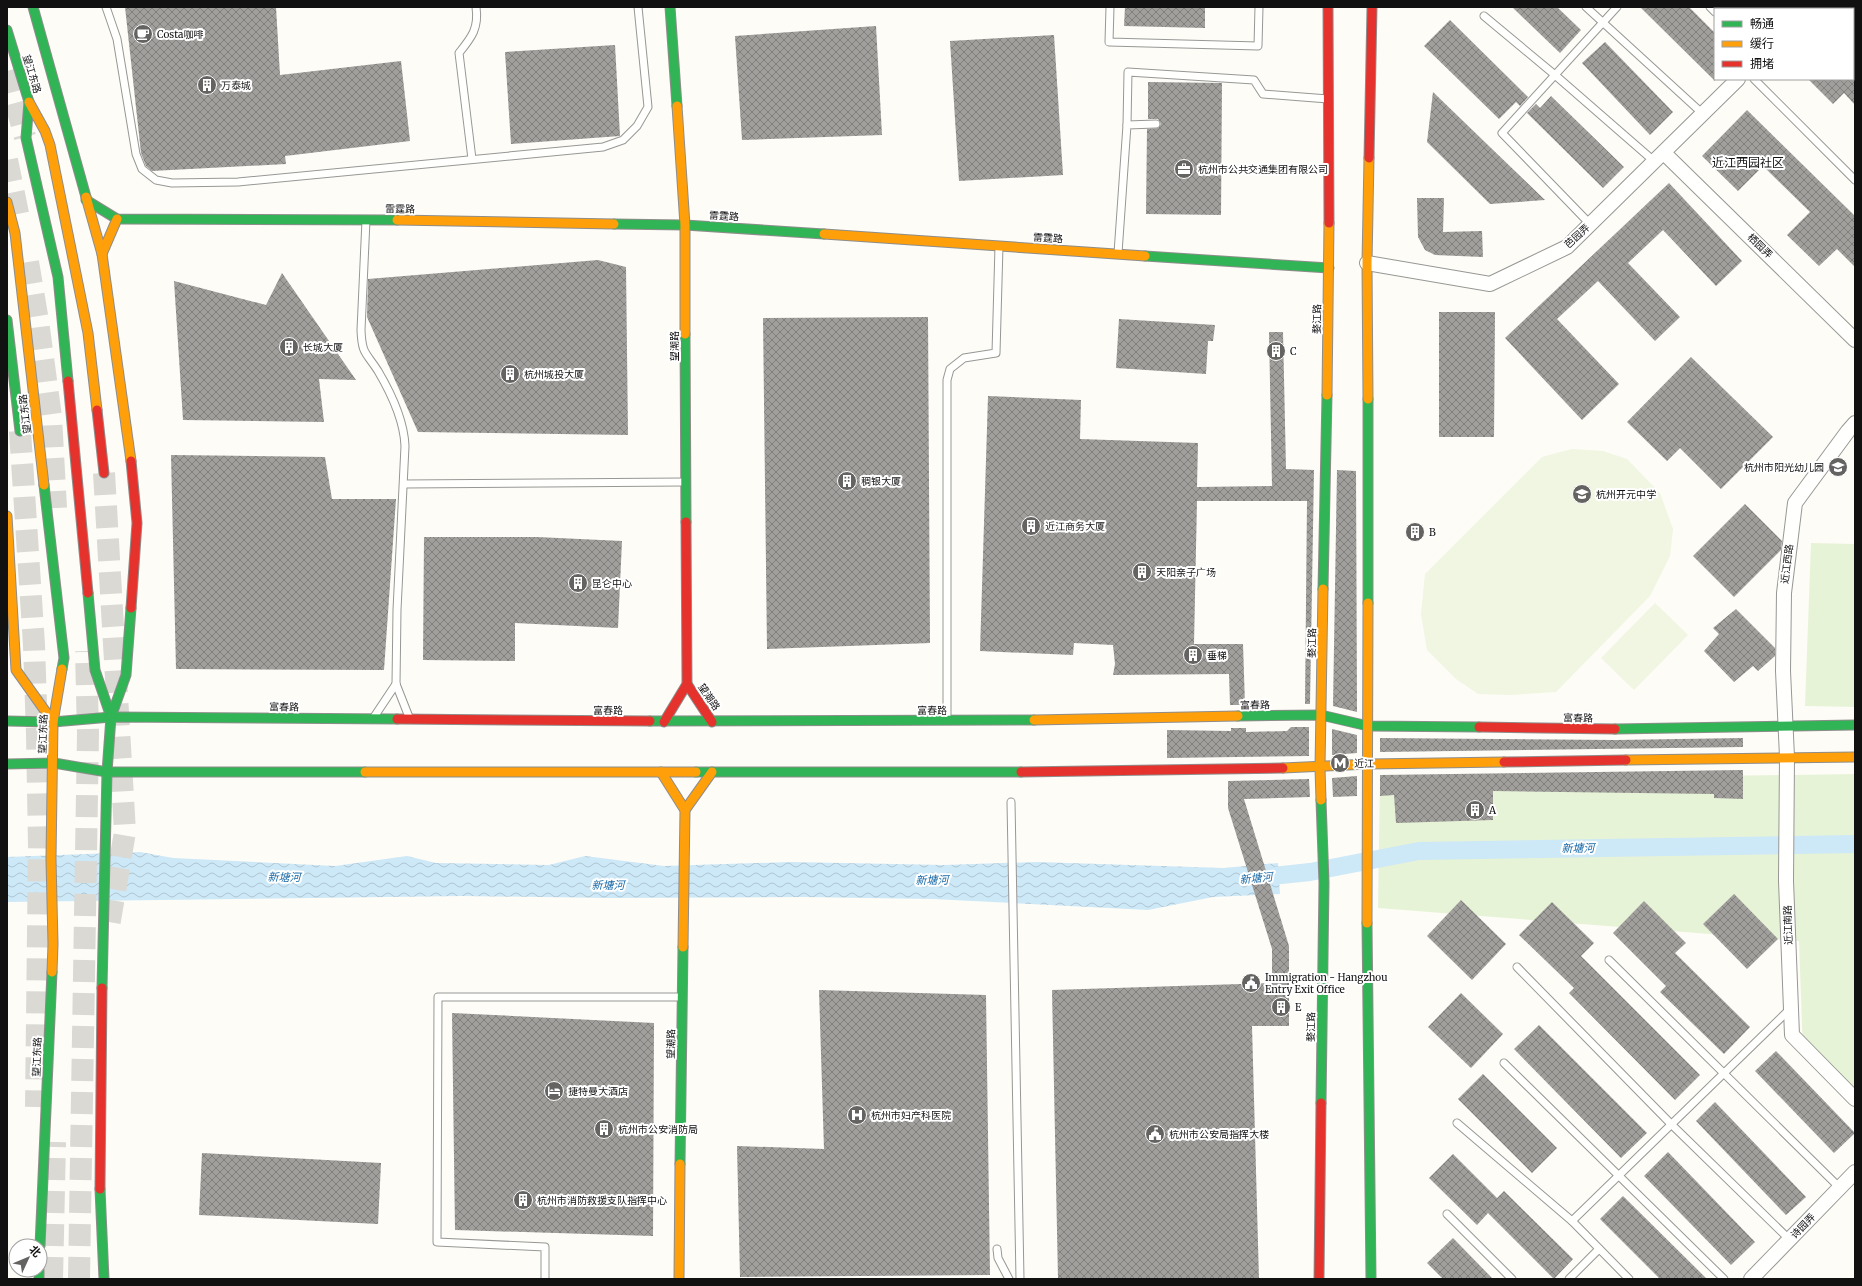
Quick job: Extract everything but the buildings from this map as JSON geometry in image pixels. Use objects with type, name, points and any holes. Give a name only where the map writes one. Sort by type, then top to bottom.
[{"type":"main road","points":[[33,7],[102,254],[130,450],[137,523],[126,675],[111,717],[107,772],[102,932],[100,1204],[104,1279]]},
{"type":"main road","name":"望潮路","points":[[664,722],[687,684],[687,482],[684,225],[683,188],[670,7]]},
{"type":"main road","name":"婺江路","points":[[1319,1279],[1324,884],[1324,849],[1320,768],[1329,268],[1328,7]]},
{"type":"main road","points":[[1371,1279],[1367,877],[1369,764],[1367,262],[1372,7]]},
{"type":"main road","name":"望江东路","points":[[7,30],[29,102],[26,138],[58,277],[95,670],[111,717]]},
{"type":"main road","points":[[29,102],[50,145],[69,233],[88,333],[104,473]]},
{"type":"main road","points":[[86,200],[117,219],[102,254]]},
{"type":"main road","name":"望江东路","points":[[7,202],[16,241],[64,658],[53,722],[53,941],[40,1238]]},
{"type":"main road","name":"雷霆路","points":[[117,219],[366,219],[684,225],[1329,268]]},
{"type":"main road","points":[[7,320],[20,431]]},
{"type":"main road","points":[[7,516],[16,670],[53,722]]},
{"type":"main road","name":"望潮路","points":[[687,684],[712,722]]},
{"type":"main road","name":"富春路","points":[[7,721],[53,722],[111,717],[664,722],[946,721],[1321,715],[1368,726],[1616,729],[1855,725]]},
{"type":"main road","points":[[7,764],[54,763],[107,772],[1011,772],[1320,768],[1369,764],[1855,757]]},
{"type":"main road","points":[[660,772],[685,810],[712,772]]},
{"type":"main road","name":"望潮路","points":[[679,1279],[685,810]]},
{"type":"street","name":"芭园弄","points":[[1367,262],[1490,284],[1567,247],[1737,80]]},
{"type":"street","name":"栖园弄","points":[[1660,157],[1855,340]]},
{"type":"street","name":"近江西路","points":[[1787,726],[1783,671],[1784,593],[1795,503],[1848,431],[1855,424]]},
{"type":"street","name":"近江南路","points":[[1787,726],[1787,856],[1792,1035],[1855,1099]]},
{"type":"street","name":"诗园弄","points":[[1751,1279],[1855,1172]]},
{"type":"lane","points":[[106,7],[117,39],[136,154],[142,169],[156,180],[172,183],[238,182],[603,147],[623,140],[637,126],[648,107],[638,7]]},
{"type":"lane","points":[[472,159],[459,53],[470,40],[478,21],[476,7]]},
{"type":"lane","points":[[1110,7],[1109,42],[1258,46],[1258,7]]},
{"type":"lane","points":[[1586,7],[1703,114]]},
{"type":"lane","points":[[1590,224],[1502,133],[1617,7]]},
{"type":"lane","points":[[1484,16],[1555,75],[1660,157]]},
{"type":"lane","points":[[1118,254],[1127,124],[1128,72],[1254,80],[1263,94],[1328,99]]},
{"type":"lane","points":[[1755,80],[1855,180]]},
{"type":"lane","points":[[1127,124],[1156,124]]},
{"type":"lane","points":[[366,219],[361,330],[362,346],[367,357],[378,371],[404,429],[406,446],[397,610],[396,684],[410,720]]},
{"type":"lane","points":[[946,721],[946,380],[950,369],[964,358],[996,353],[999,246]]},
{"type":"lane","points":[[404,484],[687,482]]},
{"type":"lane","points":[[372,719],[396,684]]},
{"type":"lane","points":[[1011,802],[1011,905],[1020,1279]]},
{"type":"lane","points":[[1609,960],[1840,1188]]},
{"type":"lane","points":[[1517,967],[1671,1124],[1790,1240]]},
{"type":"lane","points":[[545,1279],[545,1247],[437,1242],[438,997],[682,997]]},
{"type":"lane","points":[[1572,1221],[1791,1008]]},
{"type":"lane","points":[[1504,1063],[1724,1279]]},
{"type":"lane","points":[[1457,1123],[1572,1221],[1629,1279]]},
{"type":"lane","points":[[1447,1214],[1512,1279]]},
{"type":"lane","points":[[997,1249],[998,1258],[1009,1279]]},
{"type":"lane","points":[[1569,1279],[1599,1249]]},
{"type":"green space","points":[[1572,449],[1603,451],[1627,459],[1660,493],[1673,529],[1670,556],[1650,596],[1556,692],[1510,695],[1478,694],[1456,679],[1427,650],[1421,614],[1425,574],[1542,457]]},
{"type":"green space","points":[[1811,543],[1855,544],[1855,707],[1805,706]]},
{"type":"green space","points":[[1655,603],[1688,635],[1634,690],[1601,658]]},
{"type":"green space","points":[[1855,774],[1855,1104],[1803,1052],[1799,941],[1378,908],[1380,781]]},
{"type":"water","points":[[140,852],[173,858],[335,866],[407,856],[436,863],[549,865],[585,856],[664,866],[791,862],[944,865],[1037,862],[1224,868],[1278,863],[1280,894],[1213,897],[1148,910],[933,899],[803,897],[608,898],[463,896],[7,902],[7,857]]},
{"type":"waterway","name":"新塘河","points":[[1254,878],[1310,872],[1419,851],[1855,844]]},
{"type":"tunnel","points":[[7,71],[25,137]]},
{"type":"tunnel","points":[[7,160],[20,223]]},
{"type":"tunnel","points":[[28,262],[38,321],[51,417],[56,508]]},
{"type":"tunnel","points":[[20,431],[34,645],[37,734],[39,846],[36,1107]]},
{"type":"tunnel","points":[[104,473],[125,832],[109,926]]},
{"type":"tunnel","points":[[79,1279],[88,734],[86,651]]},
{"type":"tunnel","points":[[52,1279],[55,1142]]},
{"type":"traffic: fast","points":[[33,7],[86,197]]},
{"type":"traffic: fast","points":[[670,7],[677,106]]},
{"type":"traffic: fast","points":[[7,30],[29,102],[26,138],[58,277],[68,381]]},
{"type":"traffic: fast","points":[[86,200],[117,219],[397,220]]},
{"type":"traffic: fast","points":[[614,224],[685,225],[824,234]]},
{"type":"traffic: fast","points":[[1145,256],[1329,268]]},
{"type":"traffic: fast","points":[[7,320],[20,431]]},
{"type":"traffic: fast","points":[[685,334],[686,522]]},
{"type":"traffic: fast","points":[[1323,589],[1327,395]]},
{"type":"traffic: fast","points":[[1368,399],[1368,603]]},
{"type":"traffic: fast","points":[[44,485],[64,658],[62,669]]},
{"type":"traffic: fast","points":[[88,593],[95,670],[111,717]]},
{"type":"traffic: fast","points":[[102,988],[107,772],[111,717],[126,675],[131,608]]},
{"type":"traffic: fast","points":[[1238,716],[1321,715],[1368,726],[1479,727]]},
{"type":"traffic: fast","points":[[7,721],[53,722],[111,717],[397,719]]},
{"type":"traffic: fast","points":[[650,721],[1034,720]]},
{"type":"traffic: fast","points":[[1615,729],[1855,725]]},
{"type":"traffic: fast","points":[[7,764],[54,763],[107,772],[365,772]]},
{"type":"traffic: fast","points":[[696,772],[1021,772]]},
{"type":"traffic: fast","points":[[1321,800],[1324,883],[1321,1103]]},
{"type":"traffic: fast","points":[[1367,923],[1371,1279]]},
{"type":"traffic: fast","points":[[680,1164],[683,947]]},
{"type":"traffic: fast","points":[[40,1238],[52,972]]},
{"type":"traffic: fast","points":[[100,1189],[104,1279]]},
{"type":"traffic: slow","points":[[29,102],[45,131],[50,145],[88,333],[97,410]]},
{"type":"traffic: slow","points":[[677,106],[685,225],[685,334]]},
{"type":"traffic: slow","points":[[1368,399],[1367,263],[1369,158]]},
{"type":"traffic: slow","points":[[86,197],[102,254],[131,461]]},
{"type":"traffic: slow","points":[[7,202],[15,233],[44,485]]},
{"type":"traffic: slow","points":[[102,254],[117,219]]},
{"type":"traffic: slow","points":[[397,220],[614,224]]},
{"type":"traffic: slow","points":[[1327,395],[1329,223]]},
{"type":"traffic: slow","points":[[824,234],[1145,256]]},
{"type":"traffic: slow","points":[[7,516],[16,670],[53,722]]},
{"type":"traffic: slow","points":[[1321,800],[1320,768],[1323,589]]},
{"type":"traffic: slow","points":[[1367,923],[1368,603]]},
{"type":"traffic: slow","points":[[52,972],[53,944],[51,859],[53,722],[62,669]]},
{"type":"traffic: slow","points":[[1034,720],[1238,716]]},
{"type":"traffic: slow","points":[[1626,760],[1855,757]]},
{"type":"traffic: slow","points":[[1283,768],[1369,764],[1504,762]]},
{"type":"traffic: slow","points":[[365,772],[696,772]]},
{"type":"traffic: slow","points":[[661,772],[685,810],[683,947]]},
{"type":"traffic: slow","points":[[685,810],[712,772]]},
{"type":"traffic: slow","points":[[679,1279],[680,1164]]},
{"type":"traffic: jam","points":[[1328,7],[1329,223]]},
{"type":"traffic: jam","points":[[1369,158],[1372,7]]},
{"type":"traffic: jam","points":[[68,381],[88,593]]},
{"type":"traffic: jam","points":[[97,410],[104,473]]},
{"type":"traffic: jam","points":[[131,461],[137,523],[131,608]]},
{"type":"traffic: jam","points":[[664,722],[687,684],[686,522]]},
{"type":"traffic: jam","points":[[687,684],[712,722]]},
{"type":"traffic: jam","points":[[397,719],[650,721]]},
{"type":"traffic: jam","points":[[1479,727],[1615,729]]},
{"type":"traffic: jam","points":[[1504,762],[1626,760]]},
{"type":"traffic: jam","points":[[1021,772],[1283,768]]},
{"type":"traffic: jam","points":[[100,1189],[102,988]]},
{"type":"traffic: jam","points":[[1319,1279],[1321,1103]]},
{"type":"place","name":"Costa咖啡","points":[[143,34]]},
{"type":"place","name":"万泰城","points":[[207,85]]},
{"type":"place","name":"杭州市公共交通集团有限公司","points":[[1184,169]]},
{"type":"place","name":"长城大厦","points":[[289,347]]},
{"type":"place","name":"C","points":[[1276,351]]},
{"type":"place","name":"杭州城投大厦","points":[[510,374]]},
{"type":"place","name":"杭州市阳光幼儿园","points":[[1838,467]]},
{"type":"place","name":"稠银大厦","points":[[847,481]]},
{"type":"place","name":"杭州开元中学","points":[[1582,494]]},
{"type":"place","name":"近江商务大厦","points":[[1031,526]]},
{"type":"place","name":"B","points":[[1415,532]]},
{"type":"place","name":"天阳亲子广场","points":[[1142,572]]},
{"type":"place","name":"昆仑中心","points":[[578,583]]},
{"type":"place","name":"垂梯","points":[[1193,655]]},
{"type":"place","name":"近江","points":[[1340,763]]},
{"type":"place","name":"A","points":[[1475,810]]},
{"type":"place","name":"Immigration - Hangzhou Entry Exit Office","points":[[1251,983]]},
{"type":"place","name":"E","points":[[1281,1007]]},
{"type":"place","name":"捷特曼大酒店","points":[[554,1091]]},
{"type":"place","name":"杭州市妇产科医院","points":[[857,1115]]},
{"type":"place","name":"杭州市公安消防局","points":[[604,1129]]},
{"type":"place","name":"杭州市公安局指挥大楼","points":[[1155,1134]]},
{"type":"place","name":"杭州市消防救援支队指挥中心","points":[[523,1200]]},
{"type":"district","name":"近江西园社区","points":[[1748,162]]}]
